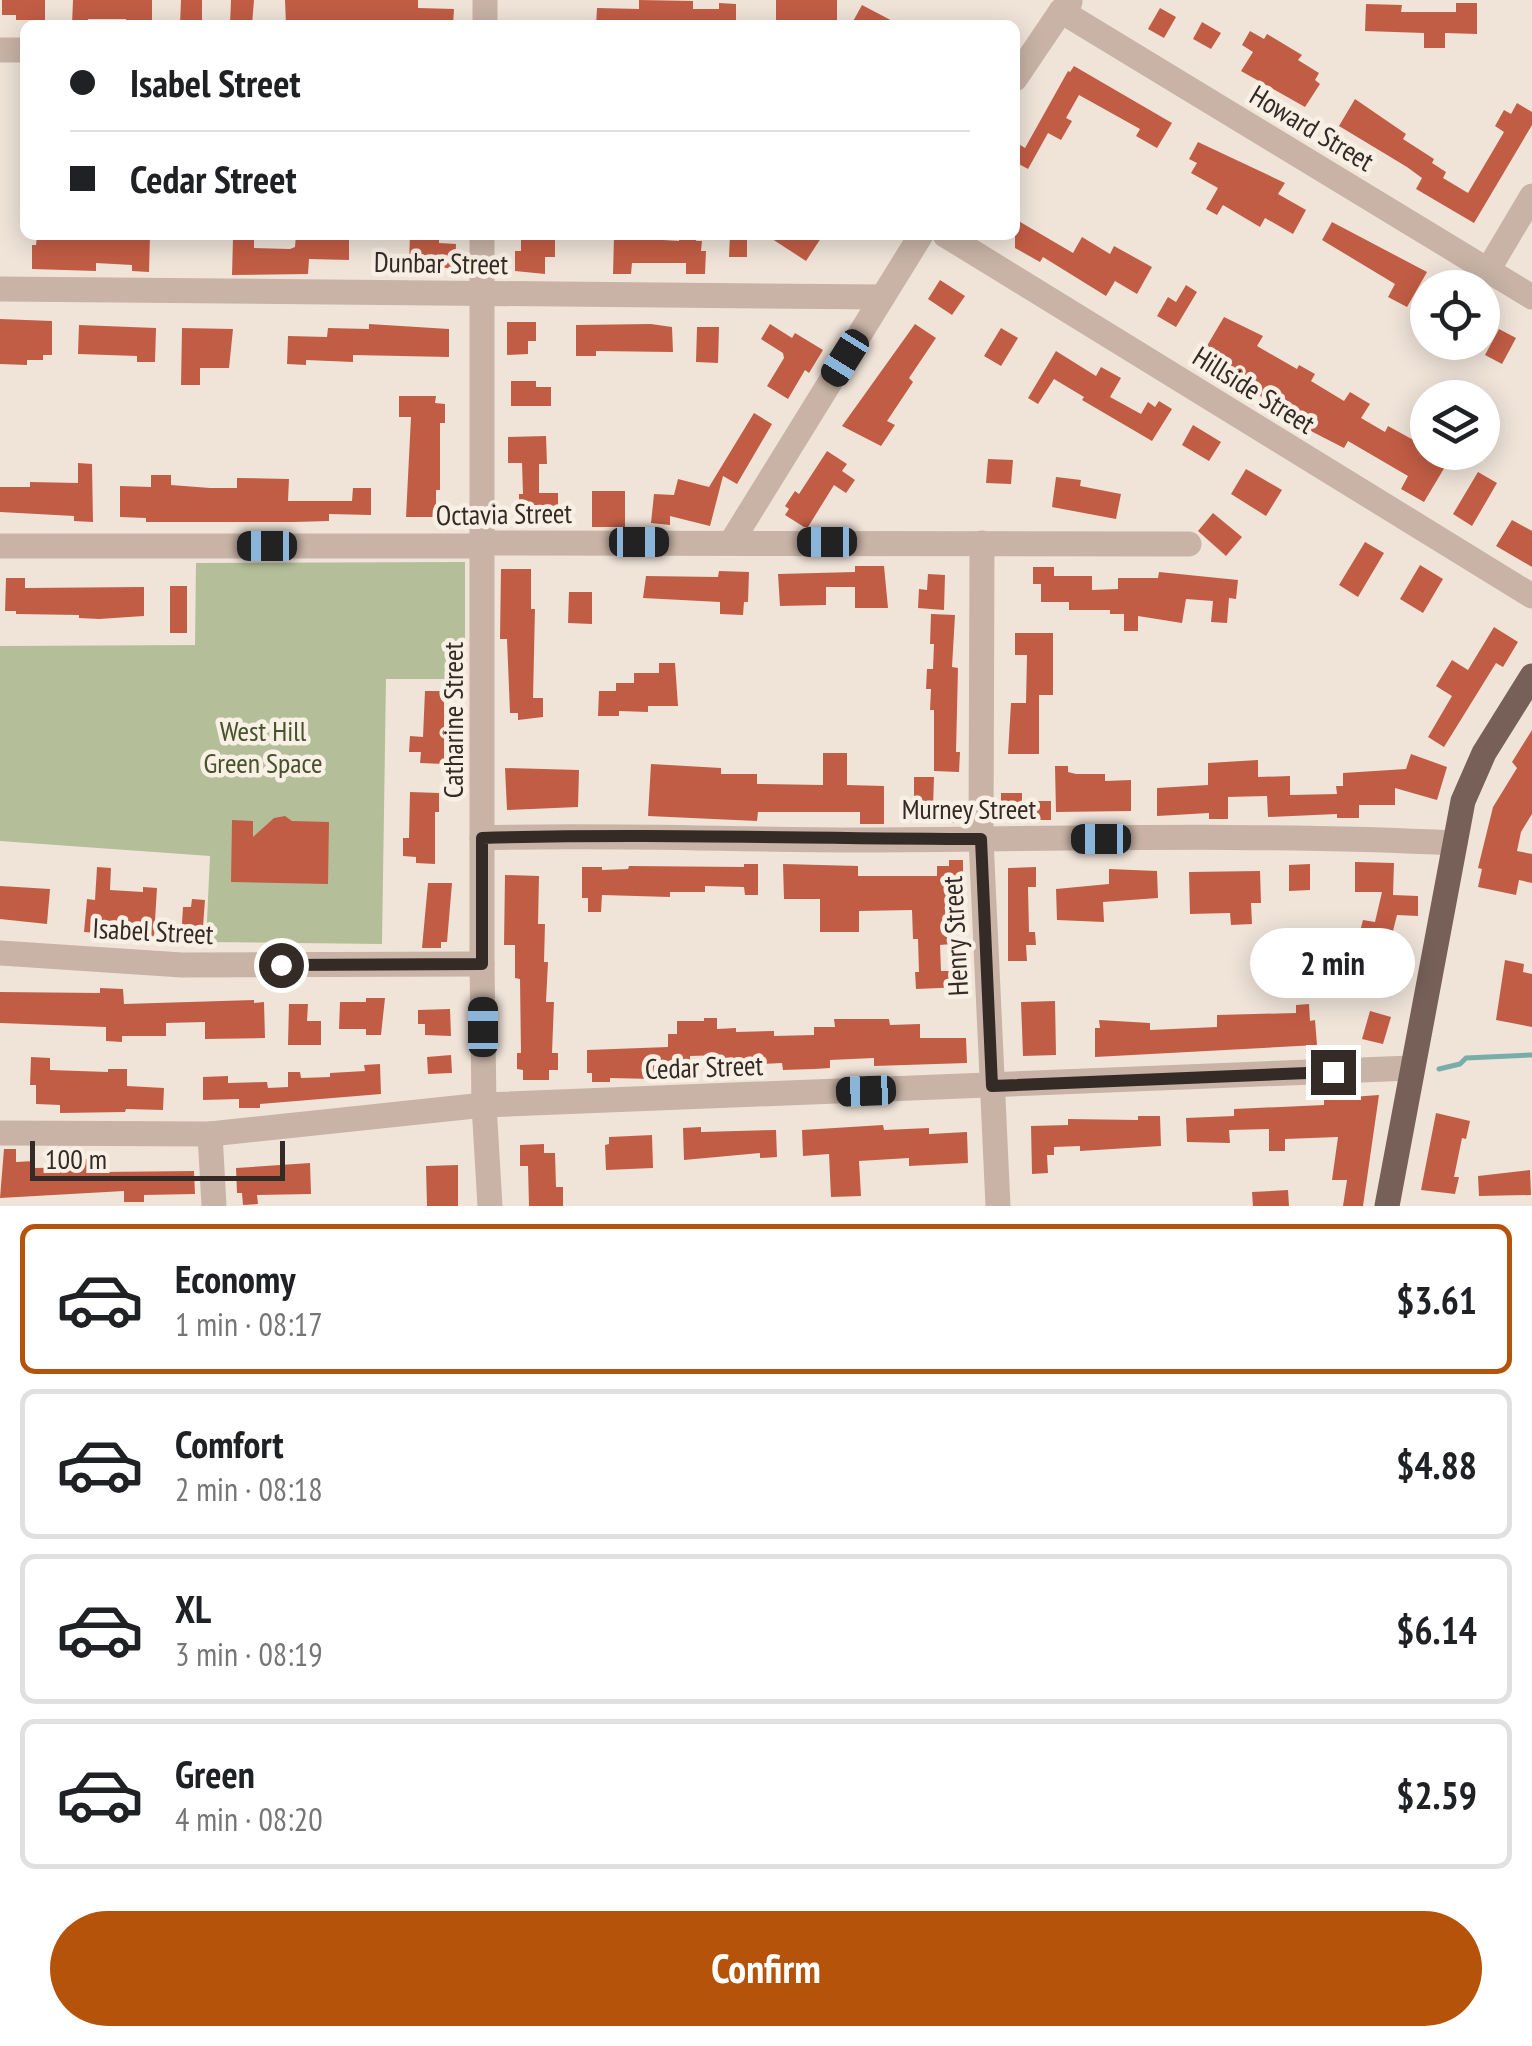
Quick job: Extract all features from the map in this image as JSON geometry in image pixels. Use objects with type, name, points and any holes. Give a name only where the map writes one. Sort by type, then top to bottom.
[{"type":"main road","points":[[1387,1206],[1463,801],[1470,780],[1532,676]]},
{"type":"street","points":[[1020,72],[1067,5]]},
{"type":"street","name":"Howard Street","points":[[1067,5],[1488,270]]},
{"type":"street","points":[[1488,270],[1532,196]]},
{"type":"street","name":"Catharine Street","points":[[482,240],[482,964],[490,1206]]},
{"type":"street","points":[[732,541],[919,240]]},
{"type":"street","name":"Hillside Street","points":[[953,240],[1532,596]]},
{"type":"street","name":"Howard Street","points":[[1500,277],[1532,297]]},
{"type":"street","name":"Dunbar Street","points":[[0,289],[882,298]]},
{"type":"street","name":"Octavia Street","points":[[0,546],[469,546],[732,541],[1189,544]]},
{"type":"street","name":"Henry Street","points":[[982,543],[981,839],[998,1206]]},
{"type":"street","name":"Murney Street","points":[[482,838],[610,834],[808,840],[1356,838],[1455,843]]},
{"type":"street","name":"Isabel Street","points":[[0,952],[182,965],[482,964]]},
{"type":"street","name":"Cedar Street","points":[[0,1133],[210,1134],[484,1105],[1410,1068]]},
{"type":"street","points":[[210,1134],[214,1206]]},
{"type":"green space","name":"West Hill Green Space","points":[[465,562],[465,679],[386,679],[382,944],[206,942],[210,856],[0,841],[0,646],[195,645],[196,563]]},
{"type":"building","points":[[2,0],[45,0],[45,20],[16,20],[16,15],[2,15]]},
{"type":"building","points":[[73,0],[152,0],[152,20],[72,20]]},
{"type":"building","points":[[181,0],[202,0],[202,20],[180,20]]},
{"type":"building","points":[[231,0],[254,0],[252,20],[230,20]]},
{"type":"building","points":[[285,0],[418,0],[418,8],[454,9],[453,20],[286,20]]},
{"type":"building","points":[[639,0],[693,1],[693,9],[719,9],[719,3],[736,4],[736,20],[596,20],[597,8],[639,9]]},
{"type":"building","points":[[776,0],[837,0],[837,20],[776,20]]},
{"type":"building","points":[[1456,3],[1477,3],[1477,34],[1445,33],[1445,48],[1424,48],[1424,33],[1365,31],[1366,4],[1402,5],[1401,12],[1456,12]]},
{"type":"building","points":[[862,5],[890,20],[854,20]]},
{"type":"building","points":[[1160,8],[1176,17],[1164,38],[1148,29]]},
{"type":"building","points":[[1202,22],[1221,33],[1211,49],[1193,39]]},
{"type":"building","points":[[1250,31],[1264,39],[1267,34],[1302,55],[1298,60],[1319,73],[1315,80],[1320,84],[1305,107],[1241,71],[1253,52],[1242,45]]},
{"type":"building","points":[[1074,66],[1172,123],[1157,148],[1136,136],[1140,129],[1079,95],[1066,118],[1072,121],[1061,140],[1048,133],[1028,169],[1020,165],[1020,145],[1025,148]]},
{"type":"building","points":[[1355,99],[1406,134],[1403,139],[1434,159],[1432,163],[1446,172],[1443,178],[1468,193],[1504,132],[1495,126],[1504,110],[1511,114],[1517,103],[1532,112],[1532,125],[1474,223],[1416,189],[1422,178],[1407,167],[1339,126]]},
{"type":"building","points":[[1198,142],[1285,183],[1278,194],[1306,210],[1293,234],[1265,218],[1260,227],[1223,205],[1217,215],[1206,209],[1218,188],[1191,173],[1197,163],[1189,159]]},
{"type":"building","points":[[1020,222],[1073,253],[1082,237],[1110,254],[1114,246],[1152,267],[1137,294],[1115,281],[1106,296],[1043,257],[1040,262],[1015,248],[1015,240],[1020,240]]},
{"type":"building","points":[[1332,222],[1423,270],[1410,270],[1407,307],[1388,297],[1395,284],[1322,240]]},
{"type":"building","points":[[36,240],[150,240],[149,272],[132,271],[132,265],[96,263],[96,271],[32,269],[32,245]]},
{"type":"building","points":[[233,240],[254,240],[254,248],[295,247],[296,240],[349,240],[349,260],[309,259],[308,274],[232,275]]},
{"type":"building","points":[[410,240],[456,244],[455,269],[409,264]]},
{"type":"building","points":[[521,240],[555,240],[555,257],[545,257],[545,274],[515,271],[515,251],[521,251]]},
{"type":"building","points":[[614,240],[702,241],[701,251],[706,251],[705,274],[686,274],[686,263],[632,263],[631,274],[613,274]]},
{"type":"building","points":[[730,240],[747,240],[747,257],[729,257]]},
{"type":"building","points":[[774,240],[820,240],[806,261]]},
{"type":"building","points":[[940,280],[965,296],[952,315],[928,299]]},
{"type":"building","points":[[1186,285],[1197,292],[1176,327],[1157,316],[1168,297],[1176,302]]},
{"type":"building","points":[[1224,317],[1263,336],[1257,346],[1297,369],[1299,365],[1315,374],[1311,381],[1344,401],[1350,392],[1370,404],[1361,418],[1385,432],[1388,426],[1410,438],[1410,470],[1443,470],[1424,502],[1401,489],[1408,476],[1348,441],[1344,448],[1303,427],[1274,408],[1276,405],[1241,385],[1246,377],[1218,360],[1213,369],[1198,361]]},
{"type":"building","points":[[0,319],[52,321],[52,355],[43,355],[43,360],[27,360],[27,365],[0,364]]},
{"type":"building","points":[[507,322],[536,322],[536,341],[528,341],[528,354],[507,355]]},
{"type":"building","points":[[369,324],[449,329],[449,357],[353,355],[353,362],[306,360],[306,365],[287,364],[288,336],[327,337],[328,328],[369,329]]},
{"type":"building","points":[[770,324],[823,350],[809,373],[805,370],[788,399],[767,386],[784,358],[783,353],[761,339]]},
{"type":"building","points":[[915,324],[936,338],[887,421],[895,425],[881,446],[842,426]]},
{"type":"building","points":[[79,325],[156,328],[155,362],[137,362],[137,356],[78,354]]},
{"type":"building","points":[[576,325],[672,327],[673,352],[596,351],[596,356],[576,356]]},
{"type":"building","points":[[697,327],[719,327],[718,363],[696,362]]},
{"type":"building","points":[[182,328],[233,329],[229,368],[200,368],[200,385],[181,385]]},
{"type":"building","points":[[1001,328],[1018,338],[1001,366],[984,356]]},
{"type":"building","points":[[1500,330],[1516,338],[1502,364],[1494,360],[1500,360]]},
{"type":"building","points":[[1056,351],[1096,376],[1101,367],[1121,378],[1110,397],[1141,414],[1148,402],[1155,407],[1159,401],[1172,409],[1152,441],[1054,379],[1038,404],[1028,398]]},
{"type":"building","points":[[511,381],[536,381],[536,387],[551,387],[551,406],[511,406]]},
{"type":"building","points":[[399,396],[436,396],[435,403],[445,404],[445,423],[440,423],[436,517],[406,517],[411,417],[399,417]]},
{"type":"building","points":[[754,413],[772,424],[737,484],[723,476],[710,526],[670,516],[670,525],[651,523],[654,494],[674,495],[678,479],[709,487]]},
{"type":"building","points":[[1193,425],[1221,442],[1209,461],[1182,445]]},
{"type":"building","points":[[546,436],[547,464],[539,464],[539,493],[558,493],[558,507],[545,507],[545,513],[519,513],[522,463],[508,463],[508,437]]},
{"type":"building","points":[[827,451],[847,464],[842,471],[855,480],[846,493],[834,485],[808,527],[804,527],[785,515],[789,509],[785,506],[795,491],[799,494]]},
{"type":"building","points":[[988,459],[1013,460],[1011,484],[986,483]]},
{"type":"building","points":[[78,463],[92,464],[93,522],[74,521],[74,516],[0,512],[0,487],[30,487],[30,482],[78,483]]},
{"type":"building","points":[[1246,469],[1282,490],[1266,516],[1231,494]]},
{"type":"building","points":[[1478,472],[1497,483],[1472,526],[1453,514]]},
{"type":"building","points":[[151,475],[171,475],[171,485],[210,488],[237,488],[237,478],[289,479],[288,501],[352,501],[353,488],[371,488],[371,515],[329,514],[329,521],[294,522],[146,522],[146,518],[120,517],[120,486],[151,487]]},
{"type":"building","points":[[1056,477],[1081,480],[1080,486],[1121,494],[1116,519],[1052,507]]},
{"type":"building","points":[[592,491],[625,491],[625,527],[592,527]]},
{"type":"building","points":[[1213,513],[1242,537],[1226,556],[1198,531]]},
{"type":"building","points":[[1512,520],[1532,531],[1532,567],[1496,546]]},
{"type":"building","points":[[1365,542],[1384,553],[1358,597],[1339,585]]},
{"type":"building","points":[[1420,565],[1443,579],[1423,613],[1400,599]]},
{"type":"building","points":[[855,566],[884,566],[888,608],[855,608],[855,587],[826,587],[826,605],[780,606],[778,574],[855,572]]},
{"type":"building","points":[[1033,567],[1054,567],[1054,576],[1092,576],[1092,590],[1118,589],[1118,578],[1158,578],[1159,572],[1238,580],[1236,599],[1229,598],[1227,623],[1211,622],[1213,601],[1186,599],[1182,623],[1138,616],[1138,631],[1124,631],[1124,614],[1069,610],[1069,602],[1041,602],[1041,584],[1033,584]]},
{"type":"building","points":[[501,569],[531,569],[531,609],[535,609],[533,698],[543,698],[543,717],[518,720],[518,713],[510,713],[507,639],[500,639]]},
{"type":"building","points":[[719,571],[749,572],[748,602],[744,602],[743,615],[720,614],[720,602],[643,598],[646,576],[718,577]]},
{"type":"building","points":[[928,574],[945,575],[944,610],[918,608],[919,589],[927,590]]},
{"type":"building","points":[[6,578],[25,578],[25,588],[144,587],[144,616],[99,619],[5,611]]},
{"type":"building","points":[[170,586],[187,586],[187,633],[170,633]]},
{"type":"building","points":[[569,592],[592,592],[592,624],[568,623]]},
{"type":"building","points":[[931,614],[955,615],[952,667],[958,668],[959,772],[934,771],[934,710],[930,710],[931,689],[926,689],[927,669],[933,669]]},
{"type":"building","points":[[1494,627],[1518,642],[1503,667],[1496,663],[1444,747],[1428,737],[1452,696],[1436,686],[1452,660],[1468,670]]},
{"type":"building","points":[[1015,633],[1053,633],[1053,695],[1039,695],[1039,754],[1008,754],[1011,703],[1026,703],[1027,655],[1015,655]]},
{"type":"building","points":[[659,663],[675,663],[678,706],[648,706],[648,712],[619,711],[619,716],[598,716],[599,691],[616,691],[616,683],[634,683],[634,673],[659,673]]},
{"type":"building","points":[[425,691],[444,691],[444,764],[420,763],[421,752],[409,752],[410,736],[423,737]]},
{"type":"building","points":[[1532,730],[1532,814],[1521,832],[1517,851],[1532,854],[1532,883],[1519,880],[1516,895],[1478,887],[1482,869],[1478,868],[1493,807],[1517,768],[1512,762]]},
{"type":"building","points":[[823,753],[847,753],[847,785],[884,786],[884,824],[860,824],[860,812],[758,812],[757,821],[648,816],[651,764],[721,768],[721,774],[757,774],[757,784],[823,785]]},
{"type":"building","points":[[1411,754],[1447,767],[1437,800],[1395,788],[1395,805],[1359,805],[1359,818],[1337,818],[1337,814],[1268,817],[1267,796],[1228,797],[1228,819],[1209,819],[1209,813],[1157,816],[1157,788],[1208,785],[1208,763],[1258,760],[1258,777],[1290,776],[1290,795],[1337,794],[1336,786],[1343,786],[1343,773],[1406,769]]},
{"type":"building","points":[[1055,766],[1068,766],[1068,772],[1076,774],[1105,774],[1105,781],[1131,780],[1131,811],[1056,812]]},
{"type":"building","points":[[505,768],[579,770],[578,807],[507,810]]},
{"type":"building","points":[[914,777],[934,777],[933,808],[914,808]]},
{"type":"building","points":[[410,792],[439,793],[435,864],[416,863],[416,857],[403,856],[403,838],[409,838]]},
{"type":"building","points":[[1001,793],[1022,793],[1022,801],[1051,801],[1051,820],[1001,820]]},
{"type":"building","points":[[941,804],[963,805],[963,823],[941,823]]},
{"type":"building","points":[[285,816],[292,821],[329,822],[328,884],[231,882],[232,820],[253,821],[253,837],[274,818]]},
{"type":"building","points":[[949,860],[963,860],[963,913],[950,913],[951,944],[940,945],[941,971],[962,971],[963,987],[916,989],[918,939],[913,939],[912,910],[859,911],[859,932],[820,932],[820,899],[784,899],[783,864],[858,866],[858,876],[937,876],[937,866],[949,866]]},
{"type":"building","points":[[1355,862],[1394,863],[1393,895],[1418,896],[1418,916],[1397,915],[1385,963],[1392,965],[1376,996],[1351,987],[1364,945],[1357,943],[1363,920],[1375,922],[1382,892],[1355,892]]},
{"type":"building","points":[[758,864],[758,895],[745,895],[744,887],[705,886],[705,892],[670,892],[670,897],[602,895],[601,912],[588,912],[588,898],[582,898],[582,867],[602,870]]},
{"type":"building","points":[[1310,864],[1310,890],[1289,891],[1289,865]]},
{"type":"building","points":[[97,867],[111,868],[110,890],[143,892],[143,887],[157,888],[154,937],[84,932],[87,899],[95,900]]},
{"type":"building","points":[[1036,867],[1036,887],[1028,887],[1029,932],[1035,932],[1036,945],[1026,945],[1027,961],[1008,961],[1008,868]]},
{"type":"building","points":[[1109,869],[1157,871],[1158,898],[1103,902],[1104,922],[1057,920],[1056,889],[1109,884]]},
{"type":"building","points":[[1260,871],[1261,903],[1251,903],[1252,924],[1231,925],[1230,913],[1190,914],[1189,872]]},
{"type":"building","points":[[505,875],[539,876],[538,924],[545,924],[544,962],[548,962],[546,1002],[554,1002],[552,1053],[558,1053],[558,1070],[549,1070],[549,1080],[523,1080],[523,1070],[517,1069],[517,1053],[521,1053],[520,979],[515,978],[515,945],[504,945]]},
{"type":"building","points":[[428,883],[452,883],[447,942],[441,942],[441,948],[422,948]]},
{"type":"building","points":[[0,886],[50,889],[47,924],[0,919]]},
{"type":"building","points":[[192,899],[205,900],[202,940],[181,939],[183,907],[191,907]]},
{"type":"building","points":[[1505,960],[1524,964],[1523,972],[1532,974],[1532,1027],[1496,1020]]},
{"type":"building","points":[[100,988],[123,989],[124,1004],[264,1002],[265,1038],[205,1039],[205,1022],[166,1023],[166,1036],[122,1036],[122,1042],[106,1041],[106,1027],[0,1023],[0,992],[100,993]]},
{"type":"building","points":[[366,998],[385,998],[381,1035],[366,1035],[366,1029],[339,1029],[340,1002],[366,1002]]},
{"type":"building","points":[[1055,1001],[1056,1055],[1023,1056],[1021,1002]]},
{"type":"building","points":[[289,1004],[308,1004],[307,1021],[321,1021],[321,1045],[288,1045]]},
{"type":"building","points":[[1309,1004],[1317,1045],[1095,1057],[1095,1028],[1100,1028],[1099,1020],[1150,1023],[1150,1030],[1217,1027],[1217,1015],[1296,1013],[1296,1005]]},
{"type":"building","points":[[450,1009],[451,1036],[425,1035],[425,1024],[418,1024],[418,1010]]},
{"type":"building","points":[[1370,1011],[1391,1017],[1383,1044],[1362,1039]]},
{"type":"building","points":[[717,1018],[717,1029],[774,1031],[774,1036],[814,1035],[814,1027],[835,1027],[834,1019],[889,1019],[890,1025],[920,1024],[920,1038],[966,1038],[967,1063],[874,1066],[874,1058],[830,1060],[830,1068],[814,1069],[783,1070],[782,1063],[737,1065],[737,1073],[723,1073],[723,1055],[690,1056],[690,1074],[654,1074],[654,1079],[610,1078],[610,1082],[592,1082],[592,1073],[587,1073],[587,1050],[668,1047],[668,1034],[677,1034],[677,1021]]},
{"type":"building","points":[[451,1055],[452,1073],[428,1074],[427,1057]]},
{"type":"building","points":[[31,1057],[50,1058],[50,1070],[127,1069],[127,1086],[164,1088],[163,1110],[60,1113],[60,1105],[36,1104],[36,1085],[30,1085]]},
{"type":"building","points":[[380,1064],[381,1094],[260,1104],[260,1108],[239,1108],[239,1099],[203,1100],[203,1077],[228,1076],[228,1083],[267,1082],[268,1088],[288,1087],[288,1072],[300,1072],[301,1078],[330,1077],[330,1073],[365,1071],[364,1065]]},
{"type":"building","points":[[1379,1095],[1363,1206],[1343,1206],[1347,1180],[1332,1180],[1338,1137],[1285,1139],[1285,1151],[1269,1151],[1269,1129],[1229,1130],[1230,1143],[1187,1142],[1186,1118],[1234,1116],[1234,1109],[1324,1105],[1324,1099]]},
{"type":"building","points":[[1436,1113],[1470,1121],[1466,1139],[1462,1138],[1454,1177],[1459,1177],[1455,1194],[1421,1190]]},
{"type":"building","points":[[1138,1116],[1160,1116],[1161,1146],[1080,1151],[1080,1146],[1054,1147],[1054,1155],[1047,1155],[1048,1173],[1032,1174],[1031,1126],[1068,1125],[1068,1119],[1138,1120]]},
{"type":"building","points":[[883,1125],[884,1130],[929,1128],[929,1134],[967,1132],[968,1163],[909,1166],[909,1158],[859,1161],[861,1196],[831,1197],[829,1154],[803,1156],[802,1130]]},
{"type":"building","points":[[701,1127],[701,1132],[776,1130],[777,1157],[760,1158],[760,1153],[684,1160],[683,1128]]},
{"type":"building","points":[[652,1135],[653,1168],[606,1170],[605,1145],[609,1144],[609,1137]]},
{"type":"building","points":[[544,1144],[544,1153],[555,1153],[556,1187],[563,1187],[563,1206],[529,1206],[528,1166],[520,1166],[520,1145]]},
{"type":"building","points":[[4,1149],[16,1149],[16,1162],[34,1161],[35,1168],[82,1167],[82,1159],[102,1159],[102,1172],[194,1171],[195,1194],[144,1195],[144,1202],[124,1202],[124,1191],[0,1198]]},
{"type":"building","points":[[310,1163],[311,1194],[257,1195],[258,1204],[243,1205],[242,1193],[237,1193],[236,1168]]},
{"type":"building","points":[[458,1165],[458,1206],[427,1206],[426,1166]]},
{"type":"building","points":[[1530,1170],[1531,1195],[1479,1196],[1478,1176]]},
{"type":"building","points":[[1288,1190],[1289,1206],[1253,1206],[1252,1192]]},
{"type":"waterway","points":[[1439,1069],[1460,1064],[1466,1058],[1532,1055]]},
{"type":"route","points":[[281,965],[482,964],[482,838],[610,834],[808,840],[981,839],[992,1086],[1333,1072]]}]
